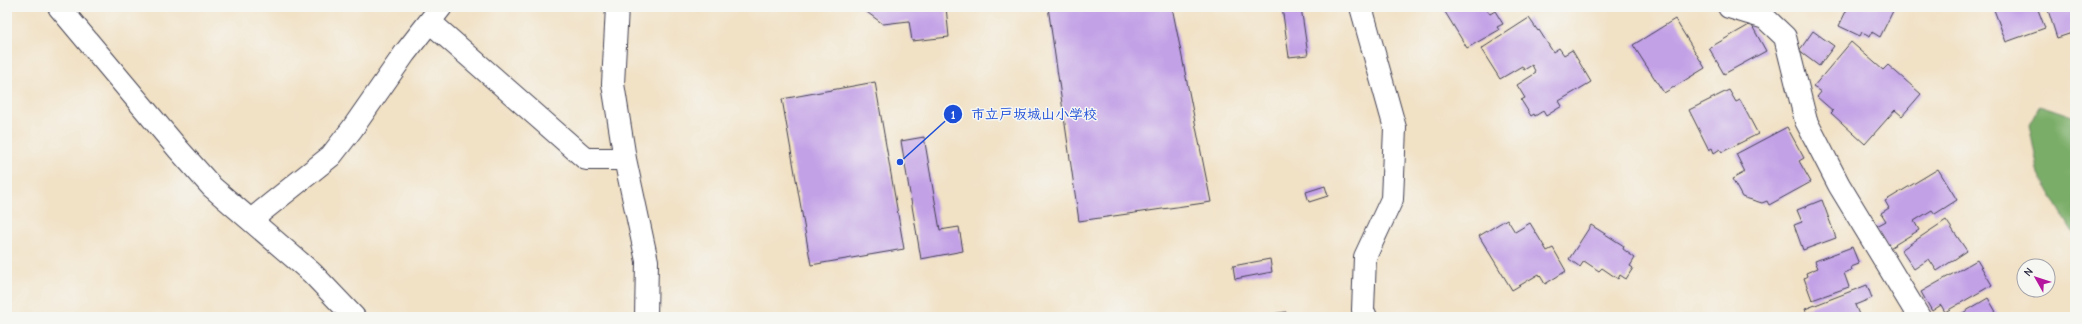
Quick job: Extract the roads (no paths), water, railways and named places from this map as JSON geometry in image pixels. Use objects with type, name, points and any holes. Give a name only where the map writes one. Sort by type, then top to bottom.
[{"type":"street","points":[[59,7],[212,187],[312,273],[354,317]]},
{"type":"street","points":[[617,7],[613,84],[626,159],[647,261],[646,317]]},
{"type":"street","points":[[1361,7],[1395,128],[1392,199],[1365,257],[1363,310],[1366,317]]},
{"type":"street","points":[[1729,7],[1765,18],[1785,37],[1806,121],[1839,185],[1919,317]]},
{"type":"street","points":[[251,220],[331,156],[352,129],[404,53],[436,14],[586,159],[626,159]]},
{"type":"place","name":"市立戸坂城山小学校","points":[[900,162]]}]
